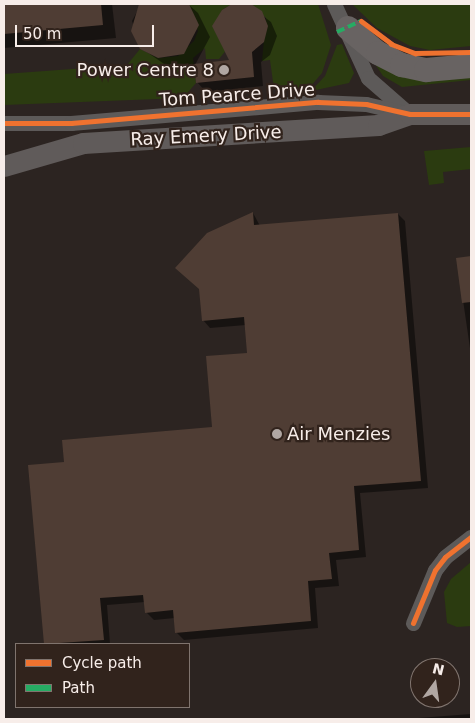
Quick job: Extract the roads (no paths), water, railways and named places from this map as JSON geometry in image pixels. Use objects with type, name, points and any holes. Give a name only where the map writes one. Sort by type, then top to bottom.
[{"type":"main road","points":[[348,28],[378,53],[402,65],[426,70],[471,66]]},
{"type":"street","points":[[334,4],[348,28],[368,78],[410,114]]},
{"type":"street","name":"Tom Pearce Drive","points":[[4,124],[71,123],[318,102],[366,104],[410,114],[471,114]]},
{"type":"street","name":"Ray Emery Drive","points":[[4,166],[83,143],[378,126],[410,114]]},
{"type":"street","points":[[413,623],[435,570],[445,557],[471,537]]},
{"type":"place","name":"Power Centre 8","points":[[224,70]]},
{"type":"place","name":"Air Menzies","points":[[277,434]]}]
